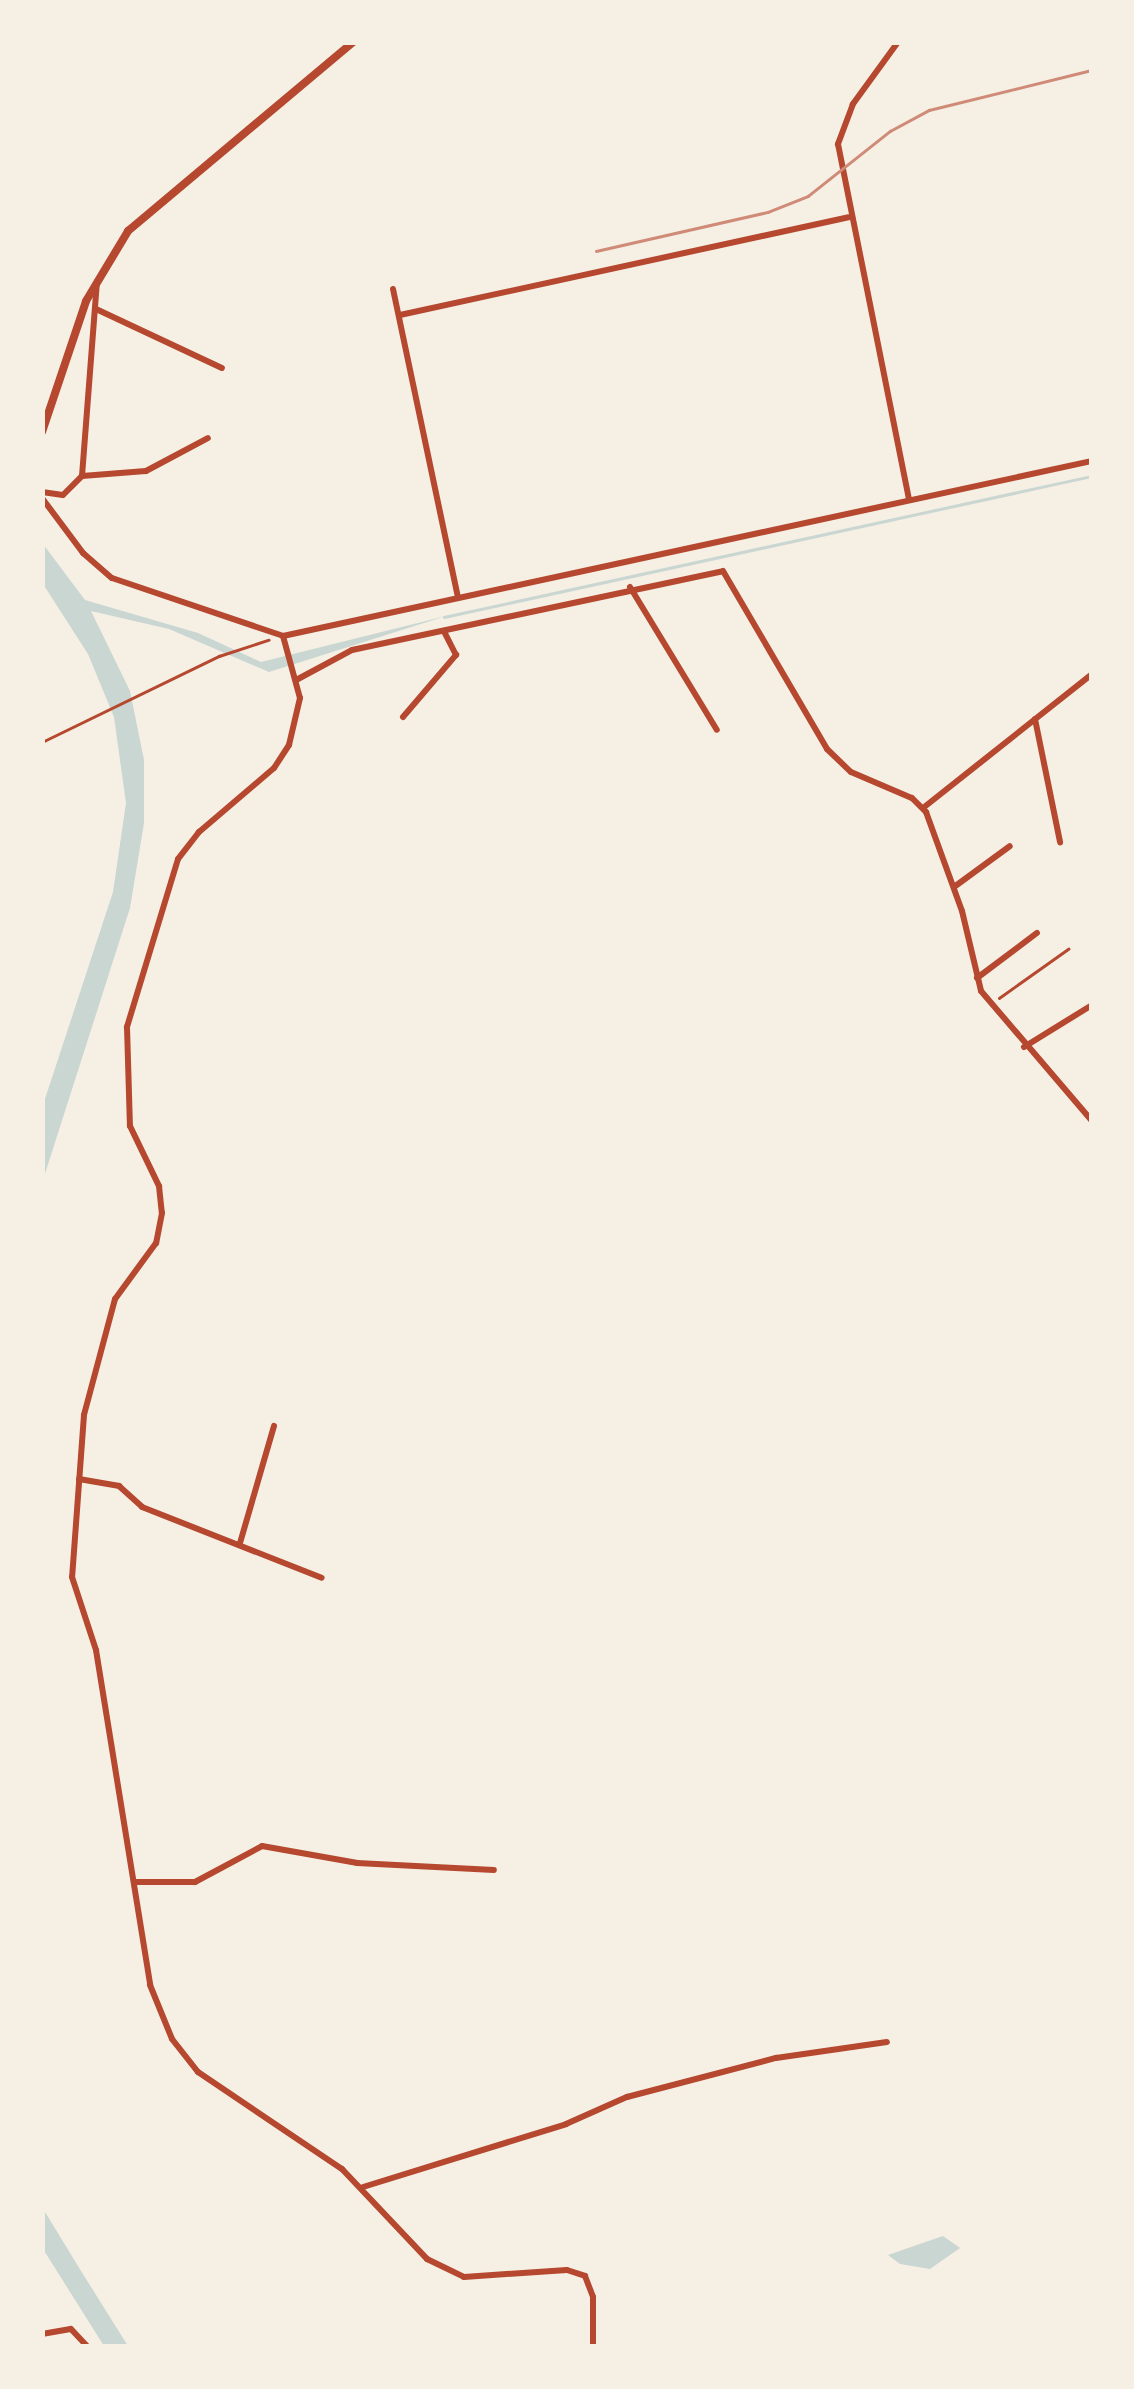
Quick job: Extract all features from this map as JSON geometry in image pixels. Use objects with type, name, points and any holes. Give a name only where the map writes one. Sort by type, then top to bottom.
[{"type":"main road","points":[[42,432],[98,275],[164,194],[353,42]]},
{"type":"street","points":[[898,42],[842,126],[839,175],[908,498]]},
{"type":"street","points":[[400,315],[848,217]]},
{"type":"street","points":[[42,495],[63,496],[82,476],[98,275]]},
{"type":"street","points":[[393,289],[457,594]]},
{"type":"street","points":[[96,309],[222,368]]},
{"type":"street","points":[[82,476],[146,471],[208,438]]},
{"type":"street","points":[[42,495],[83,553],[112,578],[283,636],[457,594],[1092,460]]},
{"type":"street","points":[[296,675],[352,650],[630,587],[714,571],[729,575],[770,660],[828,749],[851,772],[923,808],[954,887],[977,978],[989,1004],[1024,1048],[1092,1120]]},
{"type":"street","points":[[630,587],[718,730]]},
{"type":"street","points":[[403,717],[456,655],[444,631]]},
{"type":"street","points":[[283,636],[296,675],[296,724],[274,768],[199,832],[178,859],[130,1015],[130,1126],[159,1186],[162,1212],[156,1243],[115,1299],[84,1415],[72,1577],[96,1650],[136,1882],[142,1959],[181,2053],[224,2093],[363,2187],[409,2243],[447,2272],[490,2278],[566,2270],[584,2276],[593,2296],[593,2346]]},
{"type":"street","points":[[923,808],[1092,674]]},
{"type":"street","points":[[1036,719],[1060,842]]},
{"type":"street","points":[[954,887],[1010,846]]},
{"type":"street","points":[[977,978],[1036,933]]},
{"type":"street","points":[[1024,1048],[1092,1005]]},
{"type":"street","points":[[240,1544],[274,1426]]},
{"type":"street","points":[[79,1479],[119,1486],[142,1507],[322,1578]]},
{"type":"street","points":[[136,1882],[195,1882],[262,1846],[357,1863],[494,1870]]},
{"type":"street","points":[[363,2187],[566,2124],[627,2098],[776,2058],[887,2042]]},
{"type":"street","points":[[42,2334],[78,2332],[87,2346]]},
{"type":"path","points":[[42,742],[219,656],[283,636]]},
{"type":"path","points":[[989,1004],[1068,949]]},
{"type":"shaded area","points":[[43,544],[85,600],[198,633],[261,662],[446,616],[269,672],[169,629],[91,611],[130,691],[144,760],[144,823],[130,908],[43,1180],[43,1105],[113,892],[126,803],[114,717],[88,654],[43,584]]},
{"type":"shaded area","points":[[42,2207],[128,2346],[104,2346],[43,2249]]},
{"type":"shaded area","points":[[943,2236],[960,2248],[930,2269],[900,2264],[888,2255]]},
{"type":"waterway","points":[[444,617],[1092,476]]},
{"type":"railway","points":[[596,251],[768,212],[808,196],[890,131],[929,110],[1092,70]]}]
